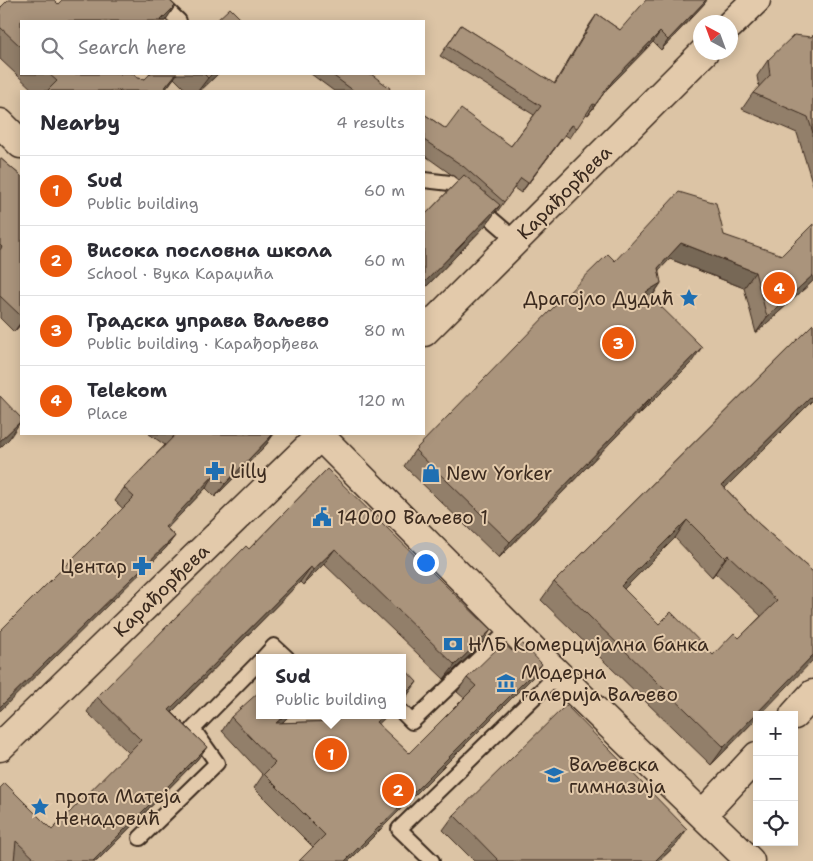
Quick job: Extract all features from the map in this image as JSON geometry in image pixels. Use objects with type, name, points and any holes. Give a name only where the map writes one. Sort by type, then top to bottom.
[{"type":"street","points":[[738,17],[756,0]]},
{"type":"street","name":"Карађорђева","points":[[425,331],[696,60]]},
{"type":"street","points":[[0,123],[20,143]]},
{"type":"street","name":"Карађорђева","points":[[0,747],[319,435]]},
{"type":"street","points":[[321,435],[511,628],[704,814],[750,861]]},
{"type":"street","points":[[798,711],[813,694]]},
{"type":"street","points":[[704,814],[753,760]]},
{"type":"lane","points":[[157,0],[177,20]]},
{"type":"lane","points":[[129,90],[141,75]]},
{"type":"lane","points":[[425,180],[450,183],[516,240]]},
{"type":"lane","points":[[406,716],[412,722],[511,628]]},
{"type":"lane","points":[[267,654],[274,646],[283,654]]},
{"type":"lane","points":[[140,838],[217,762],[193,729],[256,665]]},
{"type":"lane","points":[[432,861],[399,829],[558,674]]},
{"type":"building","points":[[8,0],[54,0],[58,4],[62,0],[169,0],[175,6],[161,20],[20,20],[20,46],[0,27],[0,8]]},
{"type":"building","points":[[646,0],[706,0],[668,40],[660,32],[613,80],[595,105],[593,104],[577,128],[572,125],[528,183],[521,178],[504,202],[463,166],[425,141],[425,115],[446,129],[461,109],[511,146],[541,106],[447,46],[461,25],[555,84],[597,14],[620,30]]},
{"type":"building","points":[[230,8],[242,20],[217,20]]},
{"type":"building","points":[[794,35],[811,37],[813,35],[813,133],[808,117],[753,93],[770,75],[768,60]]},
{"type":"building","points":[[50,75],[135,75],[137,78],[145,79],[149,75],[175,75],[163,90],[48,90],[57,81]]},
{"type":"building","points":[[332,75],[372,75],[390,88],[389,90],[353,90]]},
{"type":"building","points":[[0,158],[20,175],[20,315],[0,296],[0,250],[2,247],[0,245]]},
{"type":"building","points":[[464,175],[500,205],[425,282],[425,215]]},
{"type":"building","points":[[679,192],[716,203],[724,235],[782,255],[813,224],[813,275],[767,317],[755,272],[681,243],[658,268],[661,283],[646,292],[702,347],[510,542],[415,450],[608,254],[615,261]]},
{"type":"building","points":[[813,324],[813,395],[722,485],[759,524],[813,572],[813,655],[759,711],[753,711],[753,717],[724,747],[554,582]],"holes":[[[687,520],[725,558],[728,555],[777,601],[739,638],[734,633],[713,655],[671,612],[659,624],[621,586]]]},
{"type":"building","points":[[0,396],[20,417],[20,422],[0,441]]},
{"type":"building","points":[[175,435],[272,435],[225,484],[215,474],[165,527],[175,536],[0,707],[0,631],[134,497],[124,488]]},
{"type":"building","points":[[327,469],[491,630],[455,665],[335,549],[313,570],[311,567],[169,710],[207,747],[93,861],[37,861],[16,841],[14,861],[0,861],[0,788],[5,783],[52,830],[141,740],[97,697],[246,546],[249,549]]},
{"type":"building","points":[[521,642],[542,664],[345,861],[299,861],[325,835],[264,774],[275,763],[231,717],[256,695],[256,719],[280,719],[276,723],[336,721],[338,719],[379,719],[376,722],[409,753],[476,686],[467,678],[503,643],[512,651]]},
{"type":"building","points":[[406,670],[417,682],[406,693]]},
{"type":"building","name":"Ваљевска гимназија","points":[[566,705],[687,829],[655,861],[499,861],[454,815]]},
{"type":"place","name":"Telekom","points":[[779,288]]},
{"type":"place","name":"Драгојло Дудић","points":[[689,298]]},
{"type":"place","name":"Градска управа Ваљево","points":[[618,343]]},
{"type":"place","name":"Lilly","points":[[215,471]]},
{"type":"place","name":"New Yorker","points":[[431,473]]},
{"type":"place","name":"14000 Ваљево 1","points":[[322,517]]},
{"type":"place","name":"Центар","points":[[142,566]]},
{"type":"place","name":"НЛБ Комерцијална банка","points":[[453,644]]},
{"type":"place","name":"Модерна галерија Ваљево","points":[[506,683]]},
{"type":"place","name":"Sud","points":[[331,754]]},
{"type":"place","name":"Ваљевска гимназија","points":[[554,775]]},
{"type":"place","name":"Висока пословна школа","points":[[398,790]]},
{"type":"place","name":"прота Матеја Ненадовић","points":[[40,807]]}]
